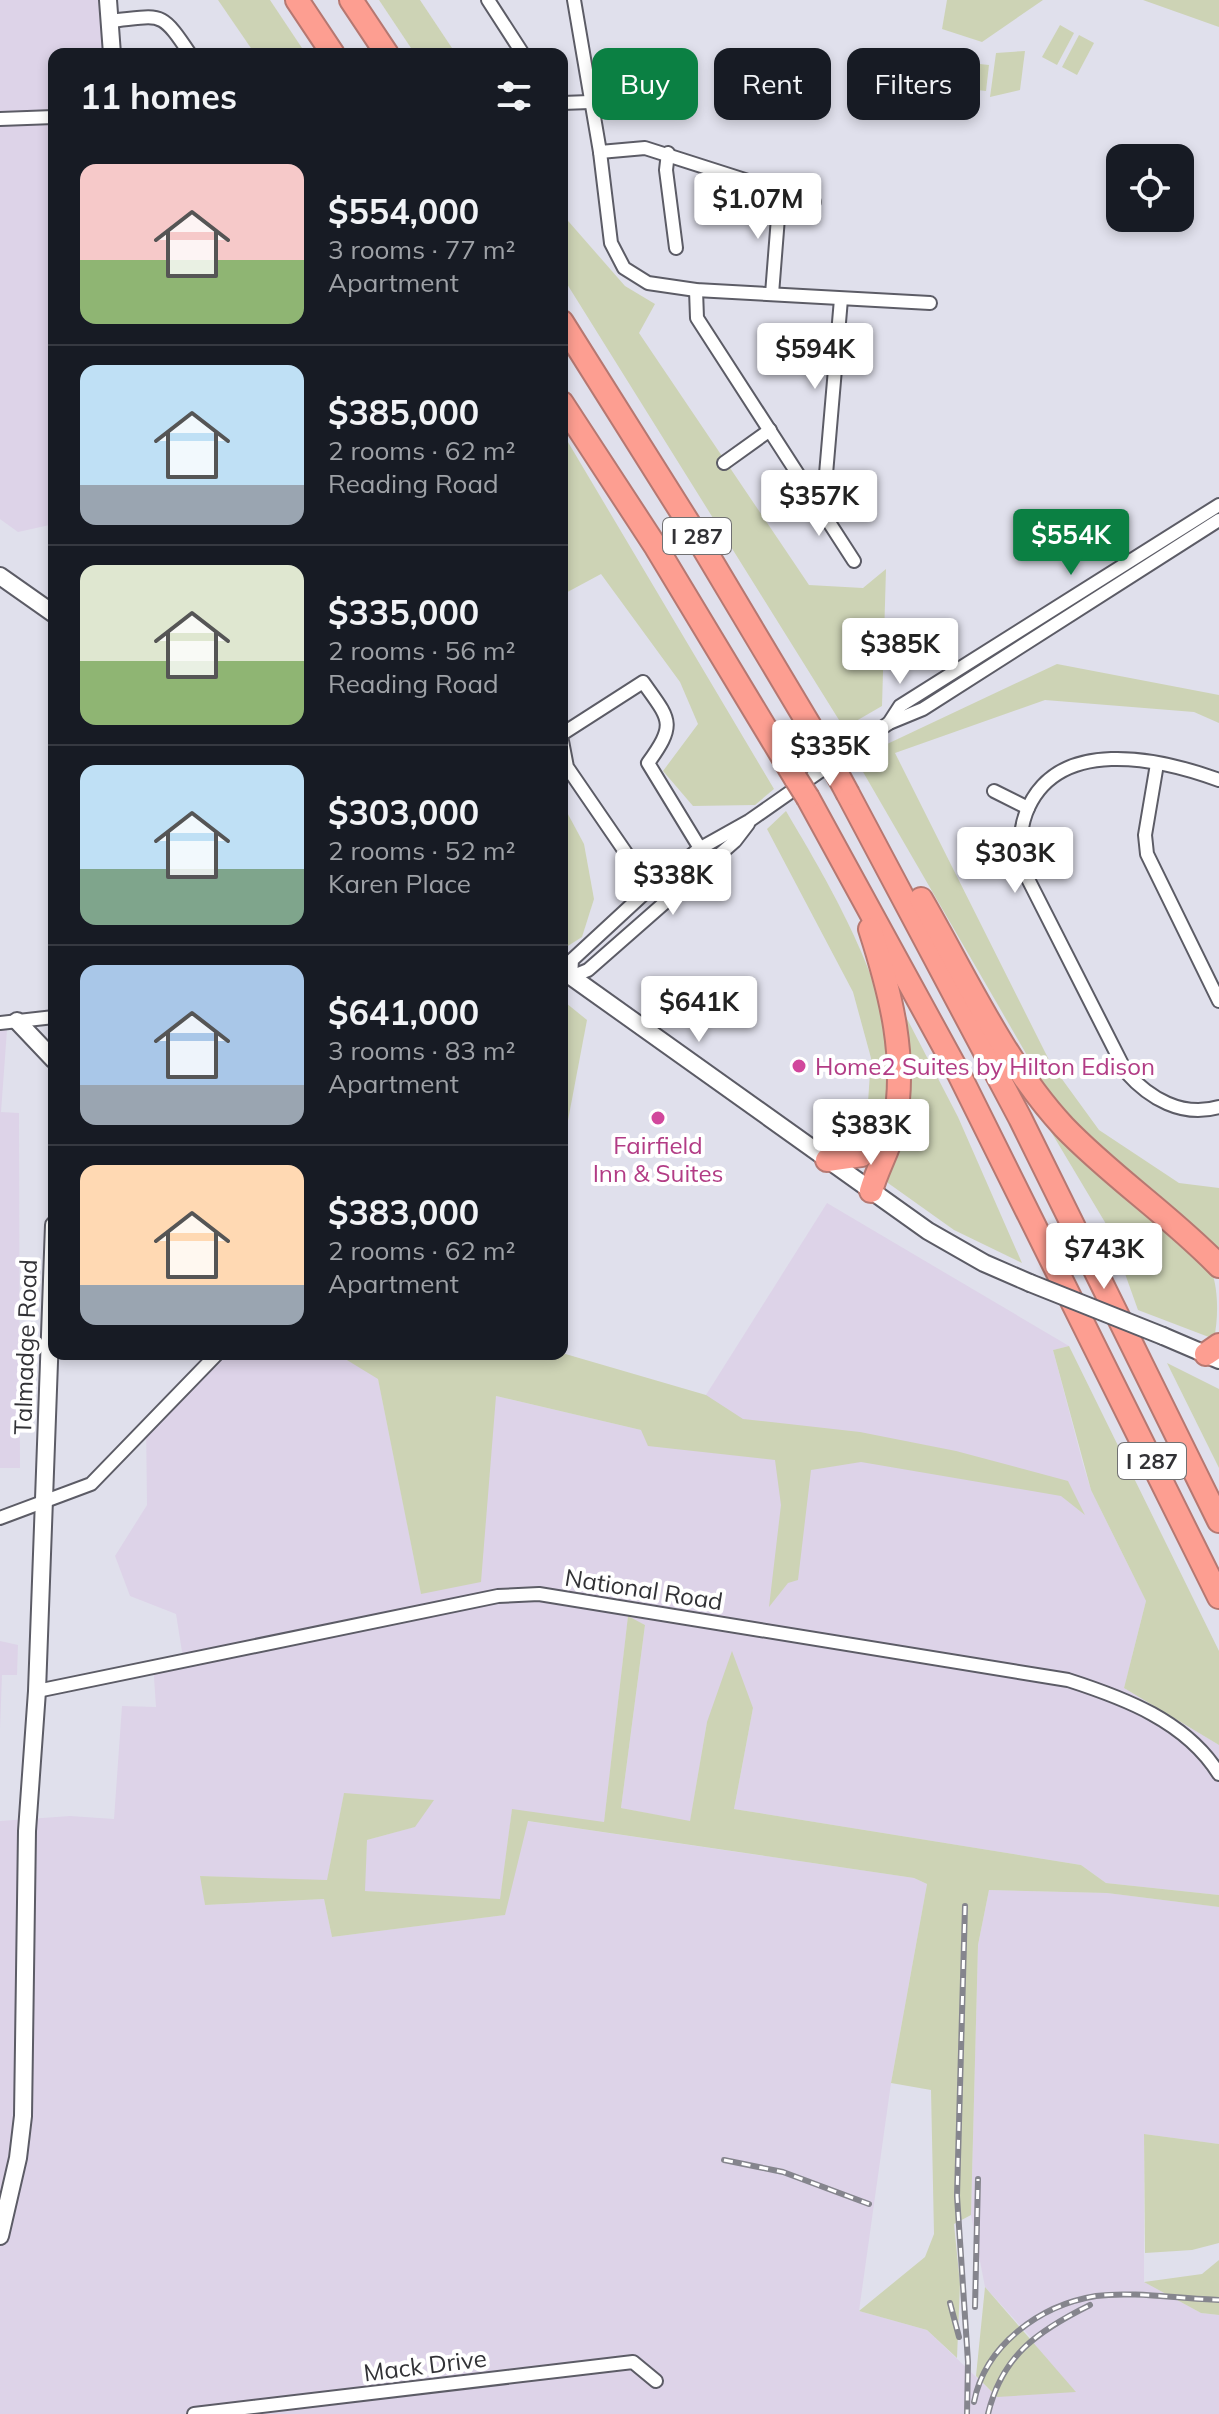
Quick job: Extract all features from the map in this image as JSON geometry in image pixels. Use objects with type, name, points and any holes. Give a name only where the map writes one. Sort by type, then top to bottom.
[{"type":"highway","points":[[297,0],[329,48]]},
{"type":"highway","points":[[351,0],[383,48]]},
{"type":"highway","name":"I 287","points":[[568,332],[691,527],[854,804],[1020,1118],[1219,1521]]},
{"type":"highway","name":"I 287","points":[[568,412],[656,547],[854,878],[959,1074],[1219,1597]]},
{"type":"highway","points":[[854,804],[874,818],[1036,1094],[1093,1155],[1196,1242],[1219,1266]]},
{"type":"highway","points":[[854,878],[895,1019],[900,1057],[893,1131],[871,1191]]},
{"type":"highway","points":[[827,1160],[852,1159],[868,1151],[897,1109]]},
{"type":"street","points":[[108,0],[112,48]]},
{"type":"street","points":[[488,0],[519,48]]},
{"type":"street","points":[[574,0],[600,152],[611,243],[624,268],[648,283],[696,290],[930,303]]},
{"type":"street","points":[[110,21],[162,18],[172,25],[186,48]]},
{"type":"street","points":[[568,103],[590,102]]},
{"type":"street","points":[[0,119],[48,117]]},
{"type":"street","points":[[600,152],[645,148],[668,153],[814,202]]},
{"type":"street","points":[[668,153],[666,170],[676,248]]},
{"type":"street","points":[[772,294],[780,192]]},
{"type":"street","points":[[696,290],[697,318],[854,561]]},
{"type":"street","points":[[813,496],[822,489],[826,474],[841,299]]},
{"type":"street","points":[[724,463],[770,430]]},
{"type":"street","points":[[889,723],[900,706],[1219,505]]},
{"type":"street","points":[[568,970],[572,960],[650,888],[699,849],[749,821],[889,723],[923,709],[1219,520]]},
{"type":"street","points":[[0,576],[48,610]]},
{"type":"street","points":[[22,591],[48,597]]},
{"type":"street","points":[[568,730],[643,682],[668,718],[667,736],[648,763],[709,863]]},
{"type":"street","points":[[1219,780],[1157,764],[1119,759],[1080,763],[1055,775],[1037,793],[1028,808],[1021,834],[1023,867],[1126,1072],[1139,1086],[1176,1107],[1219,1107]]},
{"type":"street","points":[[1157,764],[1145,835],[1147,854],[1219,1001]]},
{"type":"street","points":[[568,768],[650,888]]},
{"type":"street","points":[[994,791],[1028,808]]},
{"type":"street","points":[[568,977],[588,970],[735,841],[749,821]]},
{"type":"street","points":[[568,980],[950,1245],[1030,1283],[1163,1336],[1215,1353]]},
{"type":"street","points":[[8,1022],[48,1018]]},
{"type":"street","points":[[8,1022],[48,1055]]},
{"type":"street","name":"Talmadge Road","points":[[0,2236],[16,2169],[23,2116],[27,1831],[37,1691],[49,1360]]},
{"type":"street","points":[[0,1518],[85,1487],[98,1479],[211,1360]]},
{"type":"street","name":"National Road","points":[[37,1691],[498,1596],[539,1594],[1068,1680],[1113,1694],[1154,1715],[1187,1737],[1219,1774]]},
{"type":"street","name":"Mack Drive","points":[[194,2414],[633,2362],[656,2381]]},
{"type":"shaded area","points":[[0,0],[102,0],[103,48],[48,48],[48,525],[18,532],[0,519]]},
{"type":"shaded area","points":[[7,1030],[1,1112],[19,1113],[20,1468],[0,1468],[0,1031]]},
{"type":"shaded area","points":[[827,1203],[1069,1346],[1053,1350],[1083,1464],[1091,1490],[1146,1601],[1124,1688],[1219,1745],[1219,1895],[1106,1883],[1081,1865],[734,1809],[753,1708],[707,1722],[690,1822],[621,1808],[645,1625],[628,1617],[604,1823],[512,1810],[500,1900],[364,1891],[367,1840],[414,1827],[344,1794],[327,1881],[201,1876],[205,1905],[324,1899],[332,1937],[504,1915],[527,1821],[914,1878],[927,1884],[891,2083],[859,2311],[927,2330],[997,2397],[1034,2341],[985,2287],[971,2215],[978,1945],[989,1890],[1107,1893],[1219,1907],[1219,2144],[1144,2134],[1144,2282],[1201,2313],[1219,2315],[1219,2414],[0,2414],[0,1821],[70,1816],[114,1819],[122,1706],[156,1707],[153,1663],[183,1658],[176,1614],[130,1596],[115,1556],[147,1505],[146,1422],[218,1360],[347,1360],[378,1378],[421,1593],[496,1396],[641,1430],[706,1395]]},
{"type":"shaded area","points":[[0,1641],[18,1645],[17,1675],[2,1675],[0,1729]]},
{"type":"green space","points":[[218,0],[270,0],[302,48],[251,48]]},
{"type":"green space","points":[[379,0],[420,0],[452,48],[411,48]]},
{"type":"green space","points":[[947,0],[1043,0],[982,42],[942,29]]},
{"type":"green space","points":[[1143,0],[1219,0],[1219,27]]},
{"type":"green space","points":[[1060,25],[1074,33],[1057,65],[1042,57]]},
{"type":"green space","points":[[1079,35],[1094,43],[1077,75],[1062,67]]},
{"type":"green space","points":[[1025,51],[1020,90],[990,97],[996,53]]},
{"type":"green space","points":[[980,64],[989,65],[986,91],[980,90]]},
{"type":"green space","points":[[568,221],[625,286],[655,304],[639,333],[809,585],[863,588],[886,569],[882,706],[844,728],[568,286]]},
{"type":"green space","points":[[568,442],[774,789],[755,805],[693,806],[663,771],[698,724],[680,682],[601,574],[568,592]]},
{"type":"green space","points":[[1057,664],[1219,695],[1219,723],[1194,712],[1045,700],[895,753],[1051,1064],[1099,1130],[1179,1183],[1219,1188],[1219,1251],[1105,1155],[1046,1088],[859,765],[885,745]]},
{"type":"green space","points":[[786,811],[853,933],[874,984],[888,1035],[892,1081],[880,1120],[850,1148],[839,1143],[867,1117],[871,1058],[853,992],[767,829]]},
{"type":"green space","points":[[568,814],[584,844],[594,899],[582,937],[568,946]]},
{"type":"green space","points":[[568,1005],[587,1020],[568,1120]]},
{"type":"green space","points":[[903,1011],[958,1117],[1022,1263],[954,1230],[888,1183],[884,1173],[901,1138],[910,1105]]},
{"type":"green space","points":[[1052,1122],[1206,1259],[1217,1298],[1214,1339],[1138,1310],[1109,1229],[1047,1125]]},
{"type":"green space","points":[[1069,1346],[1219,1651],[1219,1745],[1124,1688],[1146,1601],[1091,1490],[1053,1350]]},
{"type":"green space","points":[[568,1355],[706,1395],[743,1419],[860,1432],[956,1451],[1068,1481],[1085,1515],[1061,1496],[861,1462],[811,1470],[798,1580],[788,1583],[769,1607],[781,1505],[775,1460],[648,1446],[641,1430],[496,1396],[481,1582],[421,1594],[378,1379],[347,1360],[568,1360]]},
{"type":"green space","points":[[1167,1363],[1219,1389],[1219,1468]]},
{"type":"green space","points":[[628,1616],[645,1625],[621,1808],[690,1821],[707,1722],[732,1651],[753,1708],[734,1809],[1081,1865],[1106,1883],[1219,1895],[1219,1907],[1107,1893],[989,1890],[978,1945],[971,2215],[954,2224],[960,2284],[957,2358],[927,2330],[859,2311],[925,2257],[934,2234],[931,2090],[891,2083],[927,1884],[914,1878],[528,1821],[505,1915],[332,1937],[324,1899],[205,1905],[200,1876],[327,1880],[344,1793],[434,1800],[415,1827],[367,1840],[365,1891],[500,1899],[512,1809],[604,1822]]},
{"type":"green space","points":[[1144,2134],[1219,2144],[1219,2243],[1192,2250],[1145,2253]]},
{"type":"green space","points":[[1219,2260],[1219,2315],[1201,2313],[1144,2282],[1202,2274]]},
{"type":"green space","points":[[985,2287],[1076,2392],[997,2397],[976,2376]]},
{"type":"railway","points":[[965,1906],[957,2196],[968,2362],[967,2414]]},
{"type":"railway","points":[[724,2160],[783,2172],[869,2204]]},
{"type":"railway","points":[[975,2307],[978,2179]]},
{"type":"railway","points":[[974,2402],[980,2381],[1003,2346],[1018,2331],[1055,2308],[1110,2295],[1219,2300]]},
{"type":"railway","points":[[950,2303],[959,2337]]},
{"type":"railway","points":[[988,2414],[1003,2376],[1025,2347],[1054,2325],[1090,2305]]},
{"type":"place","name":"Home2 Suites by Hilton Edison","points":[[799,1066]]},
{"type":"place","name":"Fairfield Inn & Suites","points":[[658,1118]]}]
